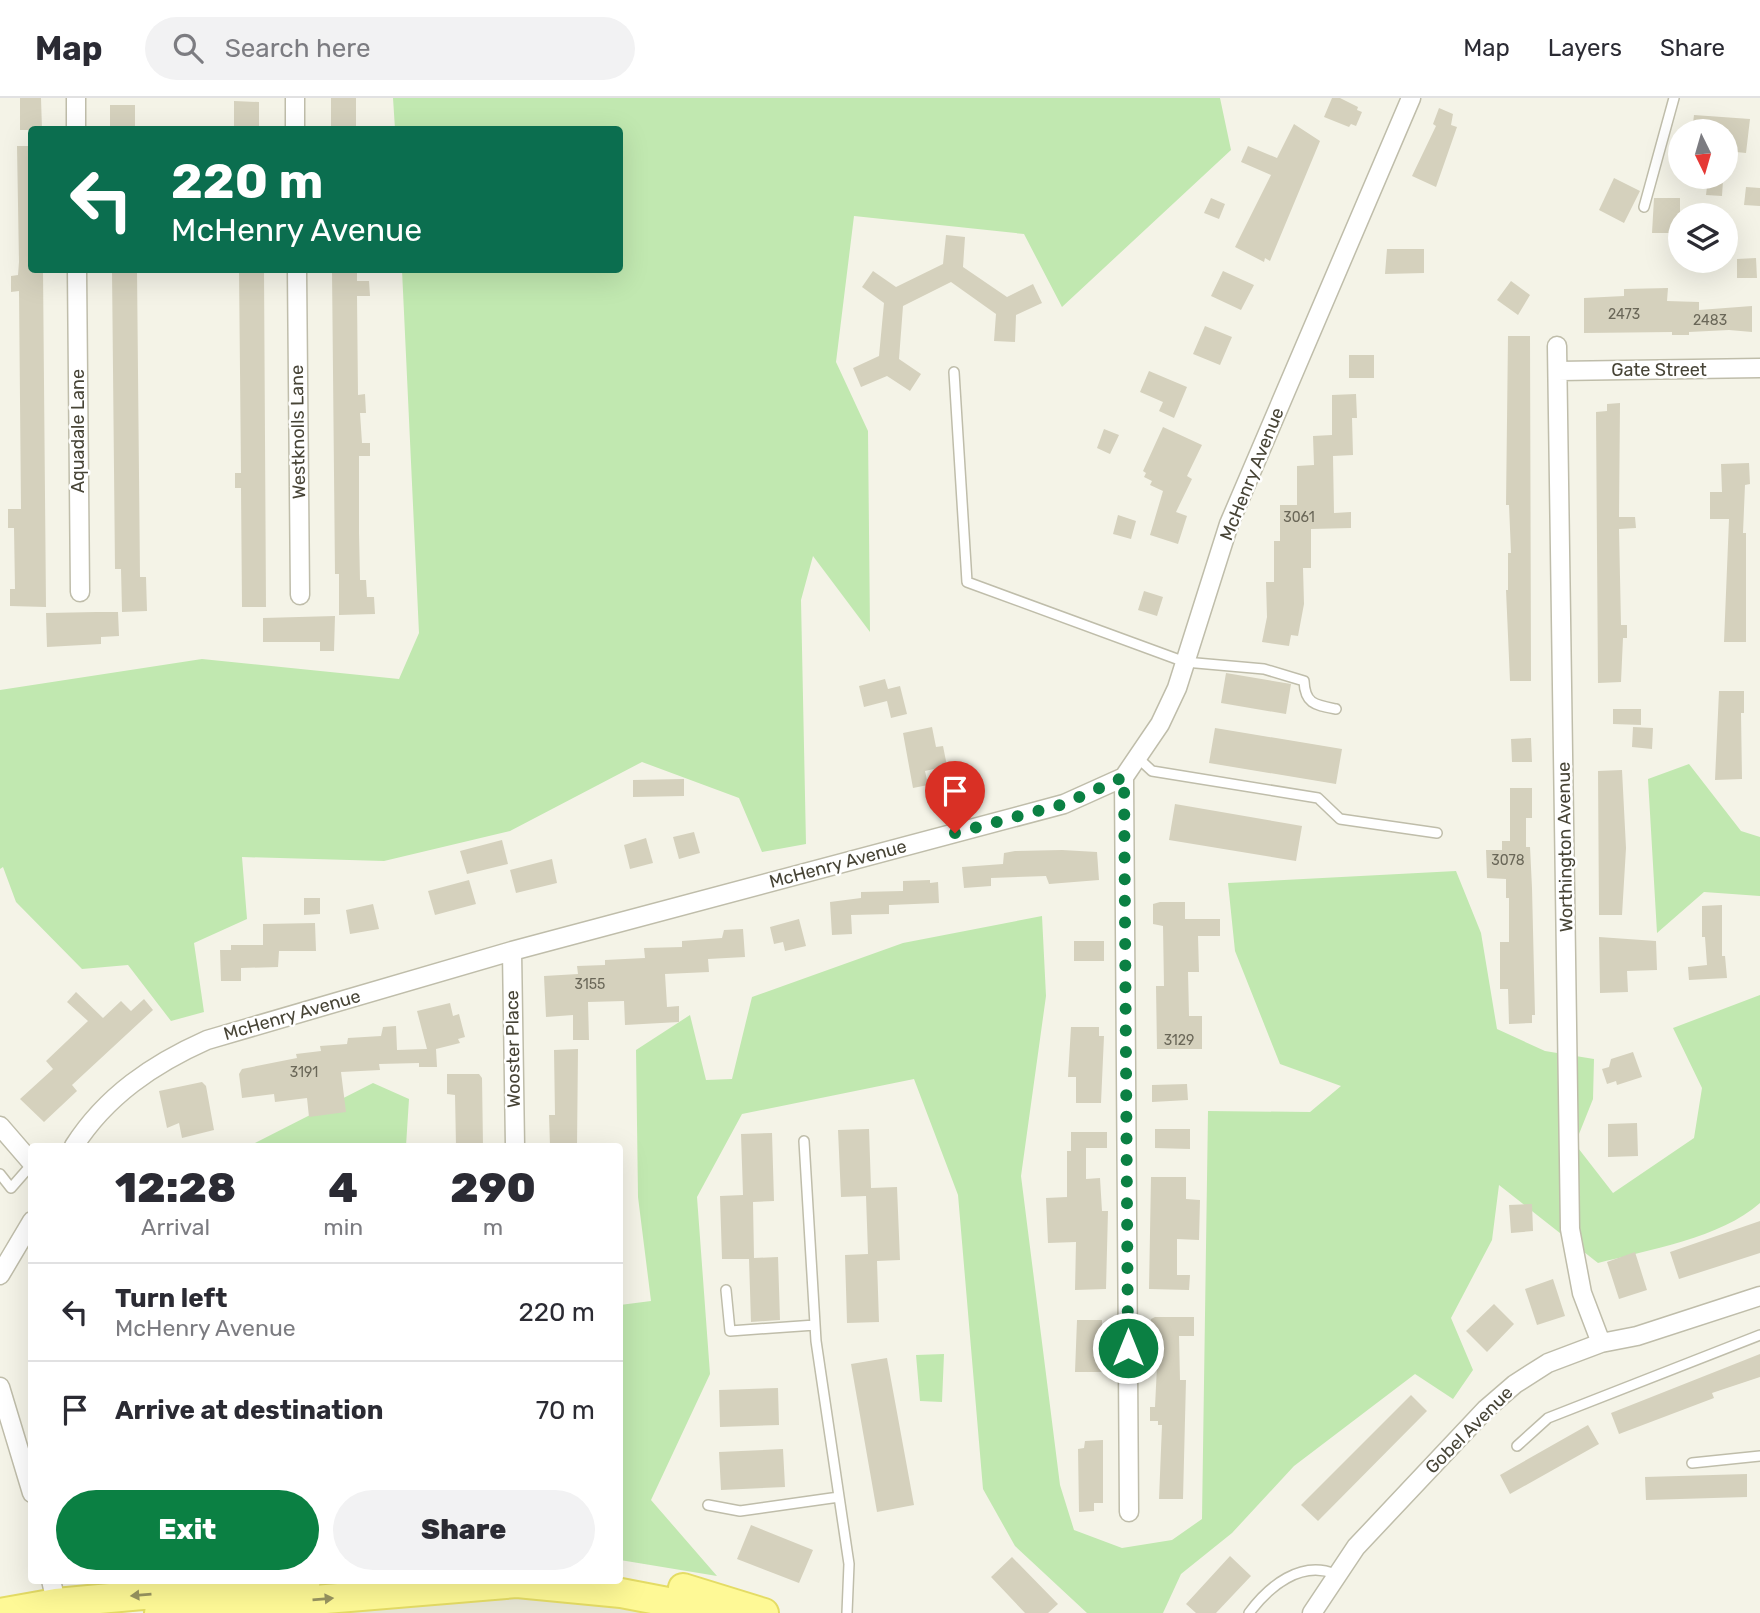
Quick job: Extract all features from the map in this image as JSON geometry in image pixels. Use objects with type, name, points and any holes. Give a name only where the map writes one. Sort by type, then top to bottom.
[{"type":"main road","points":[[623,1575],[698,1592],[764,1613]]},
{"type":"main road","points":[[0,1613],[55,1599],[253,1584]]},
{"type":"main road","points":[[159,1613],[505,1584]]},
{"type":"main road","points":[[527,1584],[621,1593],[673,1603],[706,1613]]},
{"type":"street","points":[[76,98],[76,126]]},
{"type":"street","points":[[295,98],[295,126]]},
{"type":"street","name":"McHenry Avenue","points":[[76,1143],[100,1112],[124,1090],[177,1053],[207,1040],[512,951],[1064,804],[1124,777],[1160,724],[1185,662],[1230,524],[1411,98]]},
{"type":"street","name":"Aquadale Lane","points":[[77,273],[80,592]]},
{"type":"street","name":"Westknolls Lane","points":[[297,273],[300,595]]},
{"type":"street","name":"Worthington Avenue","points":[[1557,346],[1570,1229],[1582,1293],[1601,1343]]},
{"type":"street","name":"Gate Street","points":[[1558,371],[1760,368]]},
{"type":"street","points":[[1124,777],[1129,1512]]},
{"type":"street","name":"Wooster Place","points":[[512,951],[515,1143]]},
{"type":"street","points":[[3,1136],[28,1159]]},
{"type":"street","points":[[0,1275],[28,1228]]},
{"type":"street","name":"Gobel Avenue","points":[[1312,1613],[1335,1574],[1356,1546],[1486,1409],[1515,1384],[1548,1363],[1601,1343],[1637,1336],[1760,1296]]},
{"type":"street","points":[[0,1387],[5,1424],[28,1483]]},
{"type":"lane","points":[[1644,207],[1674,98]]},
{"type":"lane","points":[[954,372],[967,582],[1185,662],[1264,668],[1304,681],[1305,697],[1310,704],[1336,709]]},
{"type":"lane","points":[[1138,758],[1152,771],[1318,798],[1340,819],[1437,833]]},
{"type":"lane","points":[[804,1141],[815,1325],[849,1564],[847,1613]]},
{"type":"lane","points":[[0,1174],[11,1188],[28,1168]]},
{"type":"lane","points":[[726,1290],[730,1331],[815,1325]]},
{"type":"lane","points":[[1517,1446],[1548,1418],[1760,1335]]},
{"type":"lane","points":[[1692,1463],[1759,1457]]},
{"type":"lane","points":[[708,1505],[740,1511],[839,1497]]},
{"type":"lane","points":[[1249,1613],[1276,1586],[1298,1572],[1321,1568],[1335,1574]]},
{"type":"shaded area","points":[[470,1586],[686,1613],[159,1613]]},
{"type":"green space","points":[[393,98],[1220,98],[1231,150],[1062,307],[1024,234],[854,216],[836,362],[868,431],[870,632],[813,556],[801,600],[806,844],[762,852],[739,798],[642,762],[510,831],[384,861],[242,857],[247,919],[194,943],[204,1012],[171,1021],[128,965],[82,969],[16,902],[3,867],[0,869],[0,690],[202,659],[399,679],[419,633],[402,273],[623,273],[623,126],[395,126]]},
{"type":"green space","points":[[1689,764],[1741,831],[1760,837],[1760,896],[1704,892],[1657,933],[1648,779]]},
{"type":"green space","points":[[1456,871],[1481,933],[1497,1029],[1545,1051],[1594,1059],[1593,1099],[1575,1144],[1613,1193],[1694,1138],[1702,1088],[1673,1028],[1760,995],[1760,1203],[1744,1215],[1705,1234],[1598,1263],[1499,1185],[1492,1240],[1451,1318],[1473,1370],[1453,1399],[1415,1374],[1294,1466],[1232,1533],[1181,1574],[1163,1613],[1087,1613],[1015,1546],[983,1489],[958,1195],[914,1079],[742,1114],[697,1197],[710,1374],[651,1500],[717,1576],[623,1560],[623,1305],[651,1301],[638,1197],[636,1050],[690,1015],[706,1080],[732,1079],[752,997],[903,943],[1042,916],[1046,996],[1021,1176],[1060,1485],[1074,1530],[1122,1548],[1172,1540],[1202,1519],[1208,1111],[1310,1112],[1341,1086],[1280,1064],[1235,951],[1228,883]]},
{"type":"green space","points":[[373,1083],[409,1099],[406,1143],[255,1143]]},
{"type":"green space","points":[[944,1354],[942,1402],[920,1401],[916,1355]]},
{"type":"building","points":[[20,98],[41,98],[42,126],[28,126],[28,130],[20,130]]},
{"type":"building","points":[[331,98],[356,98],[356,126],[331,126]]},
{"type":"building","points":[[1332,98],[1340,98],[1358,107],[1357,110],[1362,112],[1356,126],[1351,124],[1349,127],[1324,117]]},
{"type":"building","points":[[234,101],[259,102],[259,126],[234,126]]},
{"type":"building","points":[[110,105],[135,105],[135,126],[110,126]]},
{"type":"building","points":[[1439,108],[1453,114],[1451,125],[1457,127],[1436,187],[1412,176],[1436,126],[1433,124]]},
{"type":"building","points":[[1694,115],[1750,119],[1746,153],[1738,152],[1738,119],[1694,119]]},
{"type":"building","points":[[1294,124],[1320,141],[1270,261],[1265,258],[1264,262],[1235,247],[1271,175],[1241,162],[1248,146],[1277,158]]},
{"type":"building","points":[[17,146],[28,146],[28,273],[43,273],[46,607],[10,606],[10,589],[15,589],[14,528],[8,528],[8,509],[21,509],[19,291],[11,292],[11,276],[18,275]]},
{"type":"building","points":[[1614,178],[1640,191],[1624,223],[1599,210]]},
{"type":"building","points":[[1746,187],[1760,188],[1760,206],[1744,205]]},
{"type":"building","points":[[1707,189],[1722,189],[1722,196],[1706,195]]},
{"type":"building","points":[[1211,198],[1225,204],[1219,219],[1204,213]]},
{"type":"building","points":[[1654,198],[1680,198],[1680,203],[1668,203],[1668,233],[1652,233]]},
{"type":"building","points":[[946,235],[965,237],[963,267],[1007,297],[1033,284],[1042,303],[1016,315],[1015,342],[994,341],[996,314],[951,282],[903,306],[899,359],[921,374],[910,391],[887,376],[861,387],[853,368],[879,356],[884,303],[862,287],[873,271],[896,287],[943,264]]},
{"type":"building","points":[[1387,249],[1424,249],[1424,273],[1385,274]]},
{"type":"building","points":[[1756,258],[1757,278],[1737,278],[1738,259]]},
{"type":"building","points":[[1223,271],[1254,285],[1241,310],[1211,296]]},
{"type":"building","points":[[112,273],[137,273],[140,577],[146,577],[147,611],[122,612],[121,569],[115,569]]},
{"type":"building","points":[[239,273],[264,273],[266,607],[242,607],[241,488],[235,488],[235,473],[241,473]]},
{"type":"building","points":[[332,273],[357,273],[357,281],[369,281],[370,296],[357,296],[358,395],[365,394],[366,413],[360,413],[362,443],[370,443],[370,456],[359,456],[360,580],[366,580],[367,597],[374,597],[375,614],[339,615],[339,574],[335,574]]},
{"type":"building","points":[[1511,281],[1530,295],[1518,315],[1497,300]]},
{"type":"building","points":[[1668,288],[1667,301],[1699,302],[1699,310],[1752,306],[1752,332],[1729,330],[1689,332],[1689,335],[1672,335],[1672,332],[1584,333],[1584,298],[1624,296],[1624,289]]},
{"type":"building","points":[[1205,326],[1232,337],[1220,365],[1193,354]]},
{"type":"building","points":[[1508,336],[1530,336],[1531,681],[1510,681],[1506,590],[1508,553],[1511,553],[1509,505],[1506,505]]},
{"type":"building","points":[[1349,355],[1374,355],[1374,378],[1349,378]]},
{"type":"building","points":[[1149,371],[1187,387],[1174,418],[1159,411],[1163,402],[1140,392]]},
{"type":"building","points":[[1356,394],[1357,418],[1352,418],[1353,455],[1333,456],[1334,513],[1351,512],[1351,528],[1311,529],[1311,568],[1303,568],[1304,604],[1298,636],[1291,635],[1289,646],[1262,642],[1267,617],[1266,582],[1274,582],[1274,541],[1280,541],[1280,505],[1297,505],[1297,466],[1314,465],[1313,436],[1332,435],[1332,395]]},
{"type":"building","points":[[1620,403],[1619,517],[1635,517],[1636,528],[1619,529],[1621,625],[1627,625],[1627,638],[1623,638],[1621,682],[1598,683],[1596,412],[1607,411],[1607,404]]},
{"type":"building","points":[[1163,427],[1202,445],[1187,476],[1192,479],[1176,512],[1187,516],[1178,544],[1150,535],[1163,491],[1150,485],[1152,481],[1144,477],[1146,473],[1143,471]]},
{"type":"building","points":[[1104,429],[1119,435],[1110,454],[1097,448]]},
{"type":"building","points":[[1749,463],[1750,484],[1745,485],[1743,533],[1746,533],[1746,642],[1724,642],[1729,519],[1710,519],[1710,492],[1722,492],[1721,464]]},
{"type":"building","points":[[1118,515],[1136,521],[1131,539],[1113,534]]},
{"type":"building","points":[[1144,591],[1163,597],[1157,616],[1138,610]]},
{"type":"building","points":[[118,612],[119,636],[101,637],[101,644],[47,647],[46,613]]},
{"type":"building","points":[[335,616],[334,651],[320,651],[320,642],[263,642],[263,618]]},
{"type":"building","points":[[1226,673],[1291,684],[1286,714],[1221,703]]},
{"type":"building","points":[[885,679],[888,689],[900,686],[907,714],[891,718],[887,701],[864,707],[859,686]]},
{"type":"building","points":[[1719,691],[1744,691],[1744,713],[1741,713],[1742,779],[1715,780]]},
{"type":"building","points":[[1613,709],[1641,709],[1641,725],[1613,724]]},
{"type":"building","points":[[932,727],[936,747],[943,746],[947,766],[925,771],[928,785],[913,788],[903,733]]},
{"type":"building","points":[[1633,727],[1653,728],[1652,749],[1632,747]]},
{"type":"building","points":[[1215,728],[1342,749],[1336,784],[1209,763]]},
{"type":"building","points":[[1531,738],[1532,762],[1512,762],[1511,739]]},
{"type":"building","points":[[1622,770],[1626,848],[1622,915],[1599,915],[1598,771]]},
{"type":"building","points":[[684,779],[684,796],[633,797],[633,780]]},
{"type":"building","points":[[1510,788],[1532,788],[1532,818],[1526,818],[1526,847],[1530,847],[1532,888],[1535,1015],[1532,1015],[1532,1023],[1509,1024],[1508,989],[1500,989],[1500,942],[1509,942],[1509,898],[1506,898],[1506,879],[1487,878],[1486,850],[1502,850],[1502,841],[1510,841]]},
{"type":"building","points":[[1175,804],[1302,826],[1296,861],[1169,840]]},
{"type":"building","points":[[694,832],[700,853],[679,859],[673,837]]},
{"type":"building","points":[[646,838],[653,863],[630,869],[624,845]]},
{"type":"building","points":[[502,840],[508,864],[467,874],[460,851]]},
{"type":"building","points":[[1015,851],[1097,852],[1099,880],[1049,884],[1046,876],[991,878],[991,886],[964,888],[962,867],[1003,864],[1004,853]]},
{"type":"building","points":[[552,859],[557,883],[516,893],[510,870]]},
{"type":"building","points":[[469,880],[476,904],[435,915],[428,891]]},
{"type":"building","points":[[930,880],[930,883],[938,882],[939,903],[889,905],[889,914],[851,915],[852,934],[832,935],[830,902],[861,898],[861,892],[903,891],[903,881]]},
{"type":"building","points":[[304,898],[320,898],[320,914],[304,915]]},
{"type":"building","points":[[1185,902],[1185,919],[1220,919],[1220,936],[1198,936],[1199,972],[1188,972],[1189,1016],[1202,1016],[1202,1049],[1157,1049],[1156,986],[1164,986],[1163,926],[1153,924],[1153,904]]},
{"type":"building","points":[[373,904],[379,929],[350,934],[346,910]]},
{"type":"building","points":[[1722,905],[1722,956],[1725,956],[1727,978],[1689,980],[1688,967],[1707,965],[1705,937],[1702,937],[1702,906]]},
{"type":"building","points":[[799,919],[806,946],[785,951],[783,942],[774,944],[770,927]]},
{"type":"building","points":[[315,923],[316,951],[279,951],[278,967],[241,968],[241,981],[221,981],[220,950],[231,950],[231,945],[263,945],[263,924]]},
{"type":"building","points":[[743,929],[745,957],[708,959],[709,972],[665,974],[667,1007],[679,1006],[679,1022],[625,1025],[624,1001],[588,1002],[589,1040],[573,1040],[573,1015],[546,1017],[544,976],[578,974],[577,966],[605,965],[605,960],[645,958],[644,948],[682,947],[682,941],[722,938],[724,930]]},
{"type":"building","points":[[1599,937],[1656,941],[1657,970],[1627,971],[1628,992],[1600,993]]},
{"type":"building","points":[[1074,941],[1104,941],[1104,961],[1074,961]]},
{"type":"building","points":[[76,992],[103,1018],[121,1001],[131,1011],[144,999],[153,1010],[72,1085],[77,1091],[44,1122],[20,1099],[53,1069],[46,1061],[88,1021],[67,1002]]},
{"type":"building","points":[[450,1003],[453,1016],[459,1014],[465,1037],[458,1039],[460,1043],[436,1049],[437,1067],[419,1067],[419,1063],[379,1064],[380,1070],[341,1072],[346,1112],[309,1117],[307,1098],[275,1102],[274,1094],[242,1098],[239,1074],[242,1069],[297,1058],[296,1054],[321,1051],[320,1046],[347,1044],[348,1038],[381,1036],[383,1027],[396,1026],[397,1050],[427,1049],[417,1011]]},
{"type":"building","points":[[1071,1027],[1099,1027],[1099,1036],[1104,1036],[1101,1103],[1076,1103],[1076,1077],[1068,1077]]},
{"type":"building","points":[[578,1049],[577,1143],[550,1143],[549,1115],[555,1115],[554,1050]]},
{"type":"building","points":[[1633,1052],[1642,1077],[1617,1085],[1616,1081],[1607,1084],[1602,1069],[1609,1067],[1611,1059]]},
{"type":"building","points":[[447,1074],[479,1074],[482,1078],[483,1143],[456,1143],[455,1095],[447,1094]]},
{"type":"building","points":[[202,1082],[206,1086],[214,1130],[182,1138],[179,1123],[167,1128],[159,1091]]},
{"type":"building","points":[[1187,1084],[1188,1100],[1152,1102],[1152,1085]]},
{"type":"building","points":[[1637,1123],[1638,1156],[1608,1157],[1608,1124]]},
{"type":"building","points":[[869,1129],[871,1188],[897,1187],[900,1260],[877,1261],[879,1322],[847,1323],[845,1255],[868,1254],[866,1196],[841,1197],[838,1130]]},
{"type":"building","points":[[1155,1129],[1190,1129],[1190,1149],[1155,1148]]},
{"type":"building","points":[[1071,1132],[1107,1132],[1107,1148],[1086,1148],[1086,1179],[1100,1178],[1102,1211],[1108,1211],[1106,1289],[1075,1290],[1076,1242],[1048,1243],[1046,1198],[1067,1197],[1067,1151],[1071,1151]]},
{"type":"building","points":[[772,1133],[774,1201],[753,1202],[754,1258],[778,1257],[780,1320],[751,1322],[749,1259],[722,1259],[720,1196],[743,1195],[741,1134]]},
{"type":"building","points":[[1151,1177],[1186,1177],[1186,1199],[1200,1200],[1199,1240],[1177,1239],[1177,1275],[1190,1275],[1189,1290],[1149,1289]]},
{"type":"building","points":[[1532,1204],[1533,1231],[1511,1233],[1509,1205]]},
{"type":"building","points":[[1760,1221],[1760,1253],[1679,1279],[1670,1252]]},
{"type":"building","points":[[1635,1252],[1647,1290],[1619,1299],[1607,1262]]},
{"type":"building","points":[[1553,1279],[1565,1316],[1537,1325],[1525,1289]]},
{"type":"building","points":[[1494,1304],[1514,1324],[1487,1352],[1466,1331]]},
{"type":"building","points":[[1194,1317],[1194,1336],[1179,1336],[1180,1380],[1186,1380],[1183,1499],[1159,1499],[1162,1425],[1158,1425],[1158,1421],[1150,1421],[1150,1407],[1155,1407],[1157,1366],[1155,1357],[1149,1357],[1149,1343],[1151,1319]]},
{"type":"building","points":[[1077,1320],[1102,1320],[1102,1350],[1109,1350],[1109,1372],[1075,1372]]},
{"type":"building","points":[[1760,1354],[1760,1377],[1712,1393],[1714,1398],[1619,1434],[1611,1413]]},
{"type":"building","points":[[887,1358],[914,1505],[877,1512],[851,1364]]},
{"type":"building","points":[[778,1388],[779,1425],[720,1427],[719,1390]]},
{"type":"building","points":[[1411,1395],[1427,1411],[1318,1521],[1301,1505]]},
{"type":"building","points":[[1588,1425],[1599,1444],[1510,1494],[1500,1475]]},
{"type":"building","points":[[1103,1440],[1103,1503],[1094,1503],[1094,1511],[1079,1512],[1078,1449],[1084,1448],[1085,1441]]},
{"type":"building","points":[[783,1449],[785,1487],[721,1490],[719,1452]]},
{"type":"building","points":[[1747,1474],[1747,1497],[1646,1500],[1645,1477]]},
{"type":"building","points":[[751,1525],[813,1550],[799,1583],[737,1559]]},
{"type":"building","points":[[1230,1556],[1251,1576],[1216,1613],[1196,1613],[1186,1604]]},
{"type":"building","points":[[1012,1557],[1058,1604],[1048,1613],[1025,1613],[991,1577]]},
{"type":"route","points":[[955,833],[1064,804],[1124,777],[1128,1348]]}]
